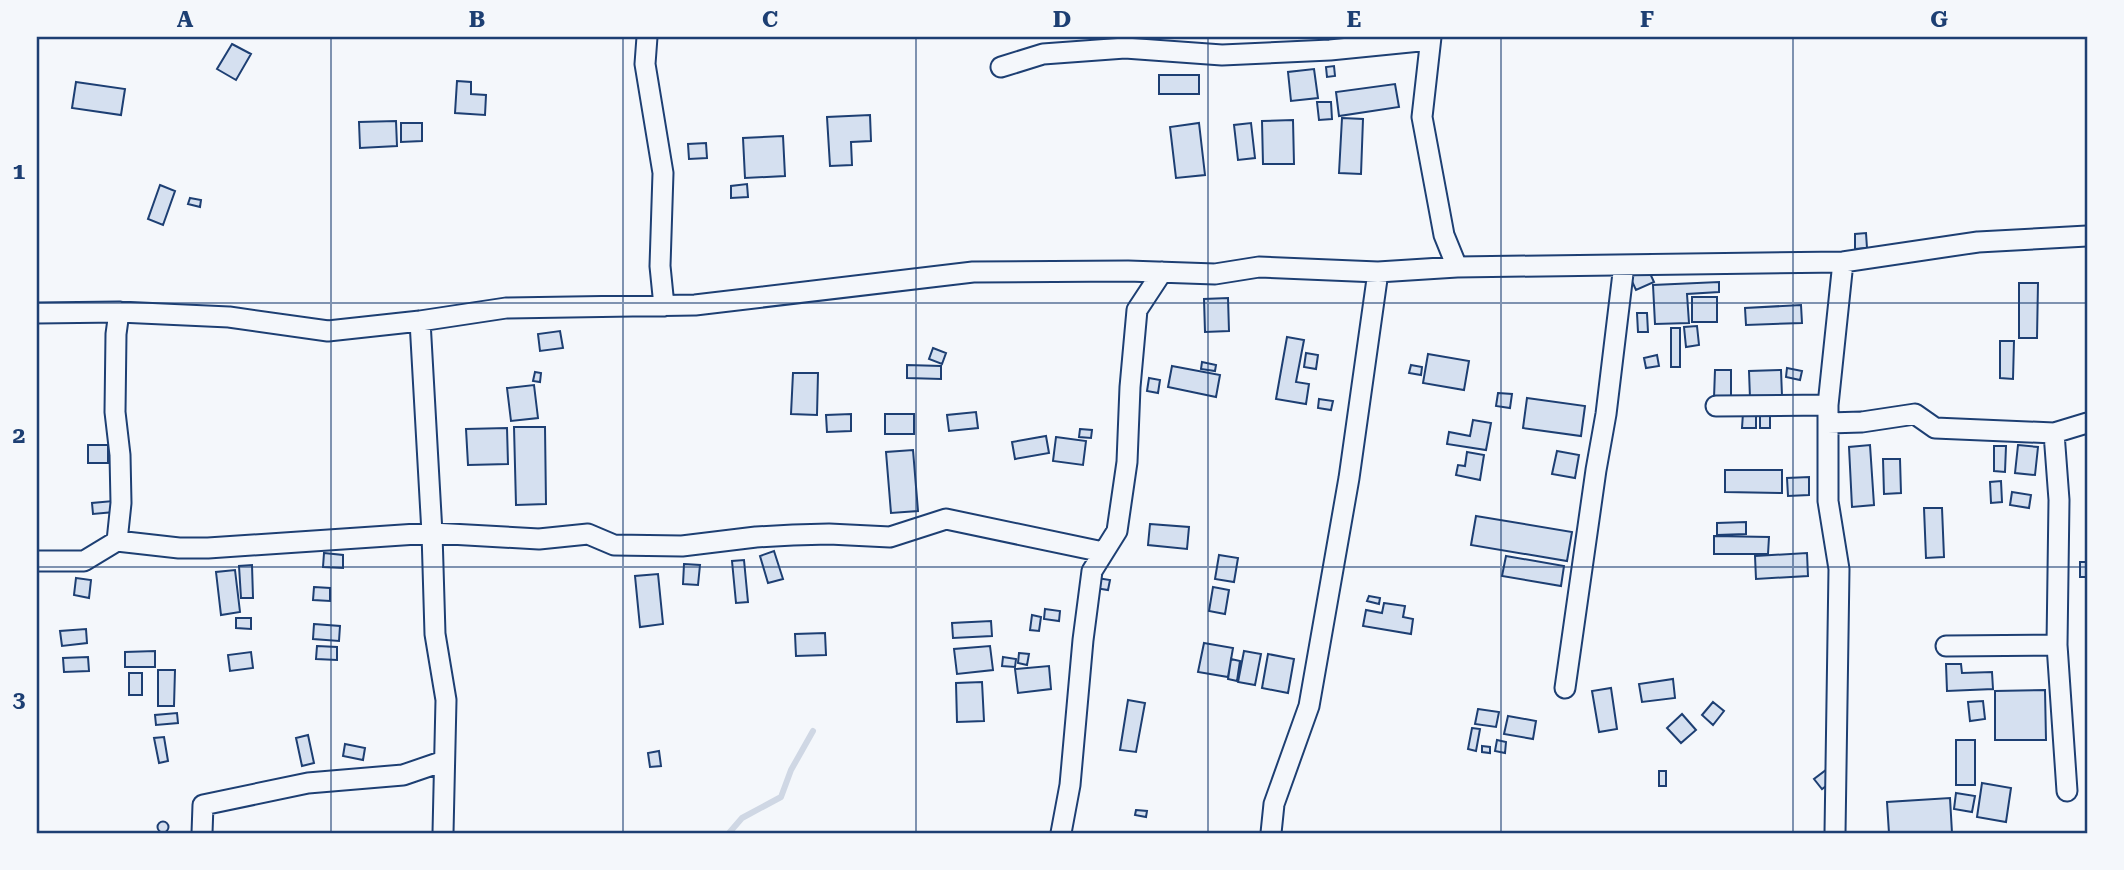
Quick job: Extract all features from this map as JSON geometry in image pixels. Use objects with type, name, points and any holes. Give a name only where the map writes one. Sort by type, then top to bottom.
[{"type":"street","points":[[647,37],[645,64],[663,173],[660,266],[664,306]]},
{"type":"street","points":[[1001,67],[1043,54],[1125,48],[1222,55],[1330,50],[1430,38],[1422,117],[1444,235],[1457,267]]},
{"type":"street","points":[[37,313],[119,312],[229,317],[328,331],[506,308],[695,305],[973,272],[1215,274],[1259,267],[1378,272],[1457,267],[1843,262],[1978,242],[2087,236]]},
{"type":"street","points":[[1836,833],[1839,569],[1828,500],[1828,414],[1843,262]]},
{"type":"street","points":[[1565,688],[1606,414],[1624,265]]},
{"type":"street","points":[[1061,833],[1070,785],[1092,570],[1117,531],[1127,462],[1137,310],[1162,272]]},
{"type":"street","points":[[1271,833],[1274,804],[1309,706],[1349,478],[1378,272]]},
{"type":"street","points":[[117,541],[121,503],[120,455],[115,412],[116,334],[119,312]]},
{"type":"street","points":[[420,321],[435,634],[446,700],[443,833]]},
{"type":"street","points":[[1716,406],[1828,414],[1862,422],[1915,414],[1935,428],[2054,433],[2087,423]]},
{"type":"street","points":[[2054,433],[2059,500],[2057,645],[2067,792]]},
{"type":"street","points":[[37,561],[84,561],[117,541],[179,548],[208,548],[432,533],[538,539],[588,534],[614,545],[682,546],[756,537],[829,534],[890,537],[946,519],[1103,552]]},
{"type":"street","points":[[1946,646],[2057,645]]},
{"type":"street","points":[[202,833],[203,805],[308,783],[403,775],[444,761]]},
{"type":"building","points":[[232,44],[251,54],[236,80],[217,69]]},
{"type":"building","points":[[1334,66],[1335,76],[1327,77],[1326,67]]},
{"type":"building","points":[[1314,69],[1318,98],[1291,101],[1288,72]]},
{"type":"building","points":[[1159,75],[1199,75],[1199,94],[1159,94]]},
{"type":"building","points":[[457,81],[471,82],[471,94],[486,95],[485,115],[455,113]]},
{"type":"building","points":[[76,82],[125,89],[121,115],[72,108]]},
{"type":"building","points":[[1395,84],[1399,107],[1339,116],[1336,92]]},
{"type":"building","points":[[1317,102],[1331,102],[1332,119],[1319,120]]},
{"type":"building","points":[[870,115],[871,141],[851,142],[852,165],[830,166],[827,117]]},
{"type":"building","points":[[1342,118],[1363,119],[1361,174],[1339,173]]},
{"type":"building","points":[[1293,120],[1294,164],[1263,164],[1262,121]]},
{"type":"building","points":[[396,121],[397,146],[360,148],[359,122]]},
{"type":"building","points":[[401,123],[422,123],[422,141],[401,142]]},
{"type":"building","points":[[1199,123],[1205,175],[1176,178],[1170,127]]},
{"type":"building","points":[[1251,123],[1255,158],[1238,160],[1234,125]]},
{"type":"building","points":[[783,136],[785,176],[745,178],[743,138]]},
{"type":"building","points":[[706,143],[707,158],[689,159],[688,144]]},
{"type":"building","points":[[747,184],[748,197],[731,198],[731,186]]},
{"type":"building","points":[[160,185],[175,191],[163,225],[148,219]]},
{"type":"building","points":[[190,198],[201,200],[200,207],[188,204]]},
{"type":"building","points":[[1866,233],[1867,248],[1855,249],[1855,234]]},
{"type":"building","points":[[1648,269],[1654,282],[1636,290],[1630,277]]},
{"type":"building","points":[[1719,282],[1719,292],[1687,294],[1689,323],[1655,324],[1653,285]]},
{"type":"building","points":[[2019,283],[2038,283],[2037,338],[2019,338]]},
{"type":"building","points":[[1692,297],[1717,297],[1717,322],[1692,322]]},
{"type":"building","points":[[1228,298],[1229,331],[1205,332],[1204,299]]},
{"type":"building","points":[[1801,305],[1802,323],[1746,325],[1745,308]]},
{"type":"building","points":[[1637,313],[1647,313],[1648,332],[1638,332]]},
{"type":"building","points":[[1697,326],[1699,345],[1686,347],[1684,327]]},
{"type":"building","points":[[1671,328],[1680,328],[1680,367],[1671,367]]},
{"type":"building","points":[[560,331],[563,348],[540,351],[538,334]]},
{"type":"building","points":[[1287,337],[1304,340],[1296,382],[1309,384],[1306,404],[1276,399]]},
{"type":"building","points":[[2000,341],[2014,341],[2013,379],[2000,378]]},
{"type":"building","points":[[933,348],[946,353],[942,364],[929,359]]},
{"type":"building","points":[[1306,353],[1318,355],[1316,369],[1304,367]]},
{"type":"building","points":[[1428,354],[1469,361],[1464,390],[1423,383]]},
{"type":"building","points":[[1657,355],[1659,366],[1646,368],[1644,358]]},
{"type":"building","points":[[1202,362],[1216,365],[1215,371],[1201,369]]},
{"type":"building","points":[[907,365],[941,366],[941,379],[907,378]]},
{"type":"building","points":[[1411,365],[1422,367],[1421,375],[1409,373]]},
{"type":"building","points":[[1172,366],[1220,375],[1216,397],[1168,387]]},
{"type":"building","points":[[1787,368],[1802,371],[1800,380],[1786,377]]},
{"type":"building","points":[[1715,370],[1731,370],[1731,398],[1714,398]]},
{"type":"building","points":[[1781,370],[1782,396],[1750,398],[1749,371]]},
{"type":"building","points":[[535,372],[541,373],[540,382],[533,381]]},
{"type":"building","points":[[793,373],[818,373],[817,415],[791,414]]},
{"type":"building","points":[[1149,378],[1160,380],[1158,393],[1147,391]]},
{"type":"building","points":[[534,385],[538,418],[511,421],[507,388]]},
{"type":"building","points":[[1498,393],[1512,394],[1510,408],[1496,406]]},
{"type":"building","points":[[1527,398],[1585,406],[1581,436],[1523,428]]},
{"type":"building","points":[[1319,399],[1333,401],[1331,410],[1318,408]]},
{"type":"building","points":[[1760,411],[1770,411],[1770,428],[1760,428]]},
{"type":"building","points":[[976,412],[978,428],[949,431],[947,415]]},
{"type":"building","points":[[1743,413],[1756,413],[1756,428],[1742,428]]},
{"type":"building","points":[[851,414],[851,431],[827,432],[826,415]]},
{"type":"building","points":[[885,414],[914,414],[914,434],[885,434]]},
{"type":"building","points":[[1473,420],[1491,423],[1486,450],[1447,444],[1449,432],[1470,436]]},
{"type":"building","points":[[514,427],[545,427],[546,504],[516,505]]},
{"type":"building","points":[[507,428],[508,464],[468,465],[466,429]]},
{"type":"building","points":[[1080,429],[1092,430],[1091,438],[1079,437]]},
{"type":"building","points":[[1046,436],[1049,453],[1015,459],[1012,442]]},
{"type":"building","points":[[1056,437],[1086,441],[1083,465],[1053,461]]},
{"type":"building","points":[[88,445],[108,445],[108,463],[88,463]]},
{"type":"building","points":[[1870,445],[1874,505],[1852,507],[1849,447]]},
{"type":"building","points":[[2018,445],[2038,447],[2035,475],[2015,473]]},
{"type":"building","points":[[1994,446],[2006,446],[2005,472],[1994,471]]},
{"type":"building","points":[[913,450],[918,511],[891,513],[886,452]]},
{"type":"building","points":[[1557,451],[1579,455],[1575,478],[1552,474]]},
{"type":"building","points":[[1467,452],[1484,455],[1480,480],[1456,475],[1458,465],[1465,466]]},
{"type":"building","points":[[1883,459],[1900,459],[1901,493],[1884,494]]},
{"type":"building","points":[[1725,470],[1782,470],[1782,493],[1725,492]]},
{"type":"building","points":[[1809,477],[1809,495],[1788,496],[1787,478]]},
{"type":"building","points":[[2001,481],[2002,502],[1991,503],[1990,482]]},
{"type":"building","points":[[2012,492],[2031,495],[2029,508],[2010,505]]},
{"type":"building","points":[[113,501],[114,512],[93,514],[92,503]]},
{"type":"building","points":[[1924,508],[1942,508],[1944,557],[1926,558]]},
{"type":"building","points":[[1476,516],[1572,532],[1567,561],[1471,545]]},
{"type":"building","points":[[1746,522],[1746,534],[1717,535],[1717,523]]},
{"type":"building","points":[[1150,524],[1189,527],[1187,549],[1148,545]]},
{"type":"building","points":[[1714,536],[1769,537],[1768,554],[1714,554]]},
{"type":"building","points":[[774,551],[783,579],[768,583],[760,556]]},
{"type":"building","points":[[324,553],[343,555],[343,568],[323,567]]},
{"type":"building","points":[[1807,553],[1808,576],[1756,579],[1755,556]]},
{"type":"building","points":[[1219,555],[1238,558],[1234,582],[1215,579]]},
{"type":"building","points":[[1506,556],[1564,566],[1561,586],[1502,576]]},
{"type":"building","points":[[744,560],[748,602],[736,603],[732,561]]},
{"type":"building","points":[[2080,562],[2087,562],[2087,577],[2080,577]]},
{"type":"building","points":[[684,564],[700,565],[698,585],[683,584]]},
{"type":"building","points":[[252,565],[253,598],[241,598],[239,566]]},
{"type":"building","points":[[235,570],[240,612],[221,615],[216,572]]},
{"type":"building","points":[[658,574],[663,624],[640,627],[635,576]]},
{"type":"building","points":[[76,578],[91,580],[89,598],[74,595]]},
{"type":"building","points":[[1097,578],[1110,580],[1108,590],[1095,588]]},
{"type":"building","points":[[314,587],[330,588],[330,601],[313,600]]},
{"type":"building","points":[[1213,587],[1229,590],[1225,614],[1209,611]]},
{"type":"building","points":[[1369,596],[1380,598],[1379,604],[1367,601]]},
{"type":"building","points":[[1384,603],[1405,606],[1403,617],[1413,619],[1411,634],[1363,626],[1366,610],[1382,613]]},
{"type":"building","points":[[1045,609],[1060,611],[1059,621],[1044,619]]},
{"type":"building","points":[[1032,615],[1041,617],[1039,631],[1030,630]]},
{"type":"building","points":[[236,618],[251,618],[251,629],[236,628]]},
{"type":"building","points":[[991,621],[992,636],[953,638],[952,623]]},
{"type":"building","points":[[314,624],[340,626],[339,641],[313,639]]},
{"type":"building","points":[[86,629],[87,643],[62,646],[60,631]]},
{"type":"building","points":[[825,633],[826,655],[796,656],[795,634]]},
{"type":"building","points":[[1204,643],[1233,648],[1228,677],[1198,672]]},
{"type":"building","points":[[317,646],[337,647],[337,660],[316,659]]},
{"type":"building","points":[[990,646],[993,670],[957,674],[954,649]]},
{"type":"building","points":[[155,651],[155,667],[125,667],[125,652]]},
{"type":"building","points":[[1244,651],[1261,654],[1255,685],[1238,682]]},
{"type":"building","points":[[251,652],[253,668],[230,671],[228,655]]},
{"type":"building","points":[[1019,653],[1029,654],[1027,665],[1018,663]]},
{"type":"building","points":[[1268,654],[1294,659],[1288,693],[1262,688]]},
{"type":"building","points":[[88,657],[89,671],[64,672],[63,658]]},
{"type":"building","points":[[1003,657],[1016,659],[1015,667],[1002,666]]},
{"type":"building","points":[[1231,659],[1240,661],[1237,681],[1228,679]]},
{"type":"building","points":[[1946,664],[1961,664],[1962,673],[1992,672],[1993,689],[1947,691]]},
{"type":"building","points":[[1049,666],[1051,689],[1018,693],[1015,669]]},
{"type":"building","points":[[158,670],[175,670],[174,706],[158,706]]},
{"type":"building","points":[[129,673],[142,673],[142,695],[129,695]]},
{"type":"building","points":[[1673,679],[1675,698],[1642,702],[1639,684]]},
{"type":"building","points":[[982,682],[984,721],[957,722],[956,683]]},
{"type":"building","points":[[1611,688],[1617,729],[1599,732],[1592,691]]},
{"type":"building","points":[[2045,690],[2046,740],[1995,740],[1995,691]]},
{"type":"building","points":[[1128,700],[1145,703],[1136,752],[1120,750]]},
{"type":"building","points":[[1983,701],[1985,719],[1970,721],[1968,702]]},
{"type":"building","points":[[1713,702],[1724,711],[1713,725],[1702,715]]},
{"type":"building","points":[[1478,709],[1499,712],[1496,727],[1475,724]]},
{"type":"building","points":[[177,713],[178,723],[156,725],[155,715]]},
{"type":"building","points":[[1682,714],[1696,730],[1681,743],[1667,728]]},
{"type":"building","points":[[1508,716],[1536,721],[1533,739],[1504,734]]},
{"type":"building","points":[[1472,728],[1480,729],[1476,751],[1468,749]]},
{"type":"building","points":[[308,735],[314,763],[302,766],[296,738]]},
{"type":"building","points":[[164,737],[168,761],[159,763],[154,738]]},
{"type":"building","points":[[1497,740],[1506,742],[1505,753],[1495,751]]},
{"type":"building","points":[[1956,740],[1975,740],[1975,785],[1956,785]]},
{"type":"building","points":[[345,744],[365,748],[363,760],[343,756]]},
{"type":"building","points":[[1482,746],[1490,747],[1490,753],[1482,752]]},
{"type":"building","points":[[659,751],[661,766],[650,767],[648,753]]},
{"type":"building","points":[[1826,770],[1834,780],[1822,789],[1814,779]]},
{"type":"building","points":[[1659,771],[1666,771],[1666,786],[1659,786]]},
{"type":"building","points":[[1982,783],[2011,788],[2006,822],[1977,817]]},
{"type":"building","points":[[1956,793],[1975,796],[1972,812],[1954,809]]},
{"type":"building","points":[[1950,798],[1952,833],[1889,833],[1887,802]]},
{"type":"building","points":[[1136,810],[1147,811],[1146,817],[1135,815]]},
{"type":"building","points":[[163,822],[167,823],[167,831],[163,832],[159,831],[158,827],[159,823]]},
{"type":"waterway","points":[[729,833],[742,818],[781,797],[791,770],[813,731]]}]
